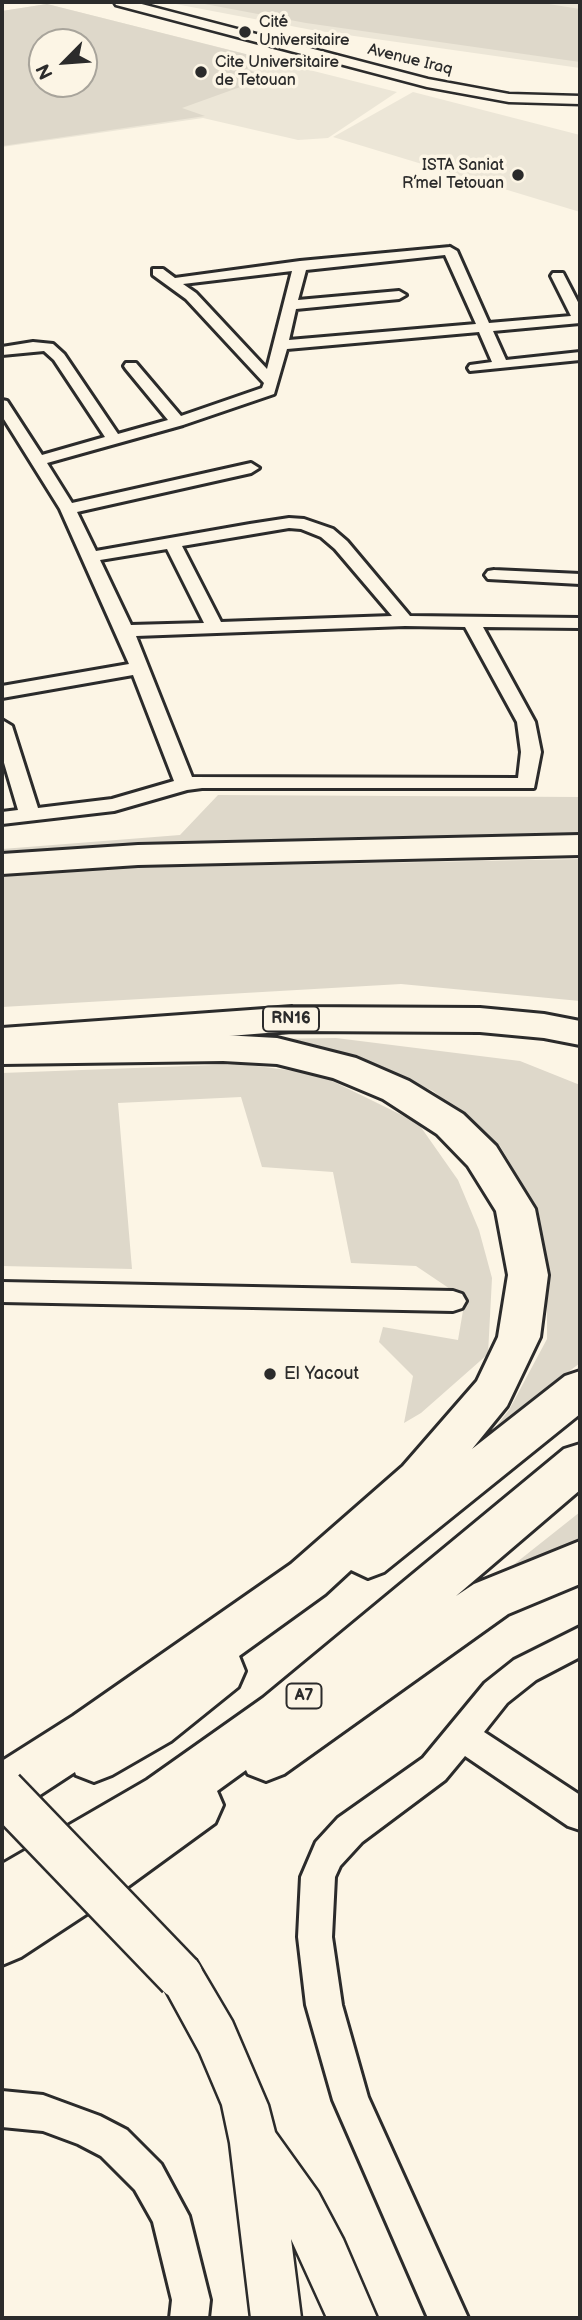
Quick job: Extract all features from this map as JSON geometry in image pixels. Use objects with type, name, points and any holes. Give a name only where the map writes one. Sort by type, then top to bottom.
[{"type":"highway","points":[[2,864],[138,855],[580,845]]},
{"type":"highway","name":"RN16","points":[[2,1022],[368,998],[444,999],[580,1013]]},
{"type":"highway","name":"RN16","points":[[2,1041],[292,1018],[480,1020],[580,1033]]},
{"type":"highway","points":[[2,1051],[223,1048],[277,1051],[344,1067],[396,1090],[450,1124],[482,1156],[515,1209],[528,1275],[519,1337],[492,1393],[419,1480],[308,1579],[91,1733],[2,1791]]},
{"type":"highway","points":[[2,1812],[153,1724],[580,1390]]},
{"type":"highway","name":"A7","points":[[2,1893],[165,1798],[281,1715],[580,1463]]},
{"type":"highway","points":[[2,1938],[104,1871],[491,1599],[580,1562]]},
{"type":"street","name":"Avenue Iraq","points":[[120,2],[427,83],[496,97],[577,100]]},
{"type":"street","name":"Avenue Iraq","points":[[144,2],[436,79],[490,90],[577,100]]},
{"type":"street","points":[[173,282],[300,265],[450,251],[501,365]]},
{"type":"street","points":[[36,461],[178,422],[269,391],[300,265]]},
{"type":"street","points":[[158,272],[191,296],[271,382]]},
{"type":"street","points":[[280,345],[580,319],[558,276]]},
{"type":"street","points":[[290,305],[399,295]]},
{"type":"street","points":[[2,351],[42,346],[53,351],[114,440]]},
{"type":"street","points":[[475,368],[580,356]]},
{"type":"street","points":[[131,366],[178,422]]},
{"type":"street","points":[[2,404],[18,442],[36,461],[68,509],[91,557],[125,631],[184,784]]},
{"type":"street","points":[[68,509],[251,468]]},
{"type":"street","points":[[91,557],[289,523],[317,527],[341,545],[405,621]]},
{"type":"street","points":[[172,542],[215,628]]},
{"type":"street","points":[[494,575],[580,579]]},
{"type":"street","points":[[125,631],[405,621],[580,623]]},
{"type":"street","points":[[2,818],[123,803],[184,784],[527,784],[531,752],[526,722],[471,621]]},
{"type":"street","points":[[2,692],[140,668]]},
{"type":"street","points":[[2,726],[30,815]]},
{"type":"street","points":[[2,1292],[453,1301]]},
{"type":"street","points":[[448,2318],[351,2100],[324,2006],[316,1937],[318,1877],[328,1854],[350,1830],[434,1769],[496,1693],[525,1670],[580,1641]]},
{"type":"street","points":[[463,1736],[580,1814]]},
{"type":"street","points":[[2,1791],[180,1976],[230,2064],[246,2105],[254,2143],[276,2318]]},
{"type":"street","points":[[2,2109],[43,2113],[87,2129],[114,2143],[148,2177],[170,2216],[191,2300],[189,2318]]},
{"type":"street","points":[[254,2143],[301,2208],[326,2256],[352,2318]]},
{"type":"shaded area","points":[[165,2],[580,2],[580,68],[312,30]]},
{"type":"shaded area","points":[[194,2],[536,2],[580,9],[580,62],[306,23]]},
{"type":"shaded area","name":"Cite Universitaire de Tetouan","points":[[47,4],[397,92],[328,138],[298,140],[203,118],[2,147],[2,11]]},
{"type":"shaded area","name":"Cite Universitaire de Tetouan","points":[[47,4],[269,60],[246,69],[268,77],[182,108],[205,116],[2,146],[2,11]]},
{"type":"shaded area","name":"ISTA Saniat R’mel Tetouan","points":[[413,92],[580,135],[580,212],[333,137]]},
{"type":"shaded area","points":[[218,795],[580,797],[580,845],[96,855],[2,864],[2,849],[180,835]]},
{"type":"shaded area","points":[[580,859],[580,1001],[401,984],[2,1007],[2,875],[69,869]]},
{"type":"shaded area","points":[[336,1038],[520,1061],[580,1085],[580,1363],[494,1429],[509,1410],[547,1339],[547,1265],[538,1211],[500,1146],[433,1091],[354,1056],[258,1039]]},
{"type":"shaded area","points":[[241,1064],[318,1074],[418,1123],[458,1180],[479,1230],[492,1278],[488,1354],[421,1413],[404,1423],[413,1376],[379,1342],[383,1327],[458,1340],[465,1299],[416,1266],[351,1263],[333,1172],[262,1167],[241,1097],[118,1103],[132,1269],[2,1266],[2,1073]]},
{"type":"shaded area","points":[[580,1512],[580,1552],[488,1585]]},
{"type":"place","name":"Cité Universitaire","points":[[245,32]]},
{"type":"place","name":"Cite Universitaire de Tetouan","points":[[201,72]]},
{"type":"place","name":"ISTA Saniat R’mel Tetouan","points":[[518,175]]},
{"type":"place","name":"El Yacout","points":[[270,1374]]}]
